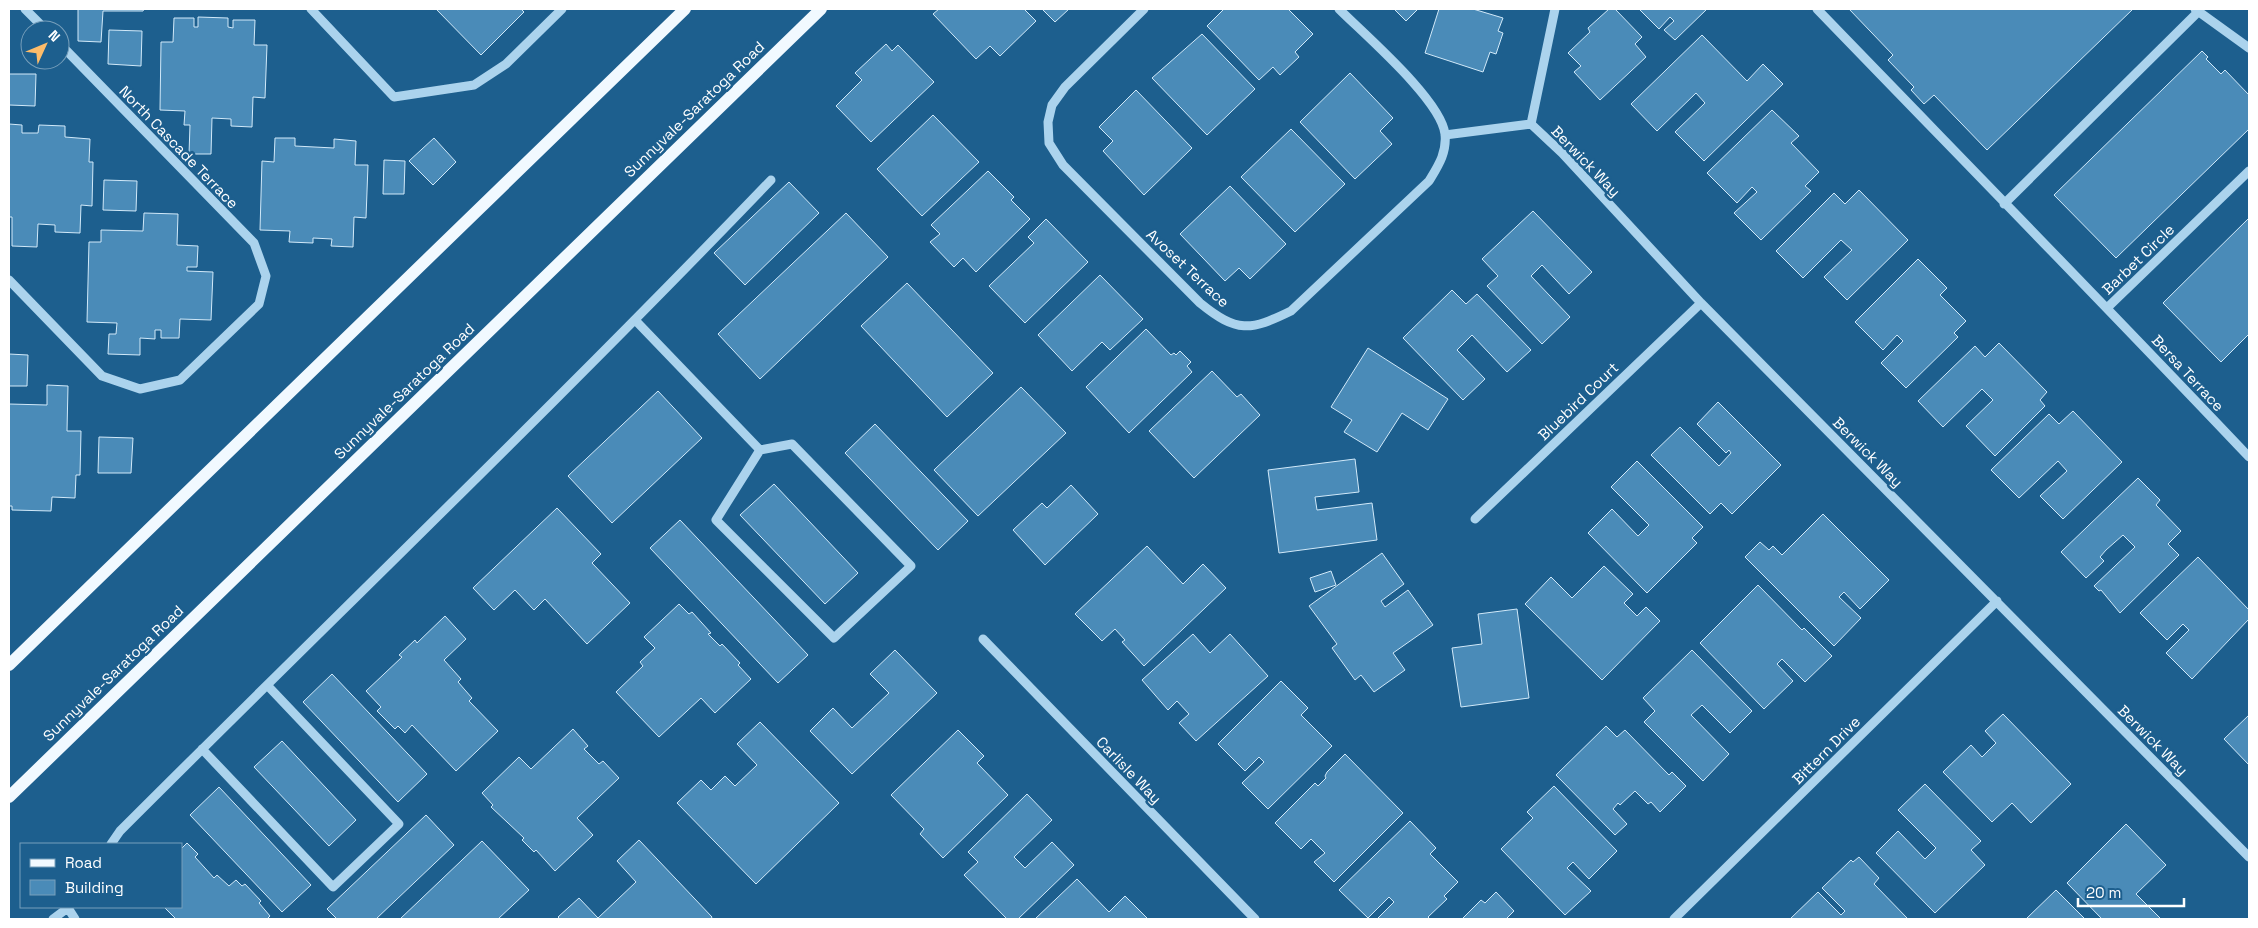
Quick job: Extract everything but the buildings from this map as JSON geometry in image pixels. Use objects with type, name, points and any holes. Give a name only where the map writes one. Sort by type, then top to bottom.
[{"type":"main road","points":[[9,665],[685,9]]},
{"type":"main road","name":"Sunnyvale-Saratoga Road","points":[[9,797],[821,9]]},
{"type":"street","points":[[25,9],[36,20]]},
{"type":"street","points":[[311,9],[394,97],[474,85],[506,64],[562,9]]},
{"type":"street","name":"Avoset Terrace","points":[[1144,9],[1065,87],[1052,105],[1048,122],[1049,143],[1063,165],[1200,303],[1220,319],[1239,326],[1264,324],[1291,311],[1429,180],[1443,159],[1445,135],[1440,116],[1428,98],[1339,9]]},
{"type":"street","points":[[1531,124],[1555,9]]},
{"type":"street","name":"Barbet Circle","points":[[1817,9],[2004,204],[2108,307],[2249,171]]},
{"type":"street","points":[[2004,204],[2197,10],[2249,48]]},
{"type":"street","name":"North Cascade Terrace","points":[[9,280],[102,376],[140,389],[180,380],[259,304],[266,276],[254,243],[70,54]]},
{"type":"street","name":"Berwick Way","points":[[1445,135],[1531,124],[1562,153],[1701,303],[2249,857]]},
{"type":"street","points":[[112,843],[120,831],[267,684],[636,321],[771,180]]},
{"type":"street","name":"Bluebird Court","points":[[1475,519],[1701,303]]},
{"type":"street","name":"Bersa Terrace","points":[[2108,307],[2249,457]]},
{"type":"street","points":[[636,321],[760,450]]},
{"type":"street","points":[[792,444],[911,566],[834,638],[716,520],[760,450],[792,444]]},
{"type":"street","name":"Bittern Drive","points":[[1674,919],[1997,601]]},
{"type":"street","name":"Carlisle Way","points":[[983,639],[1255,919]]},
{"type":"street","points":[[202,749],[333,886],[399,824],[267,684]]},
{"type":"street","points":[[54,919],[67,908]]},
{"type":"street","points":[[69,908],[75,919]]}]
